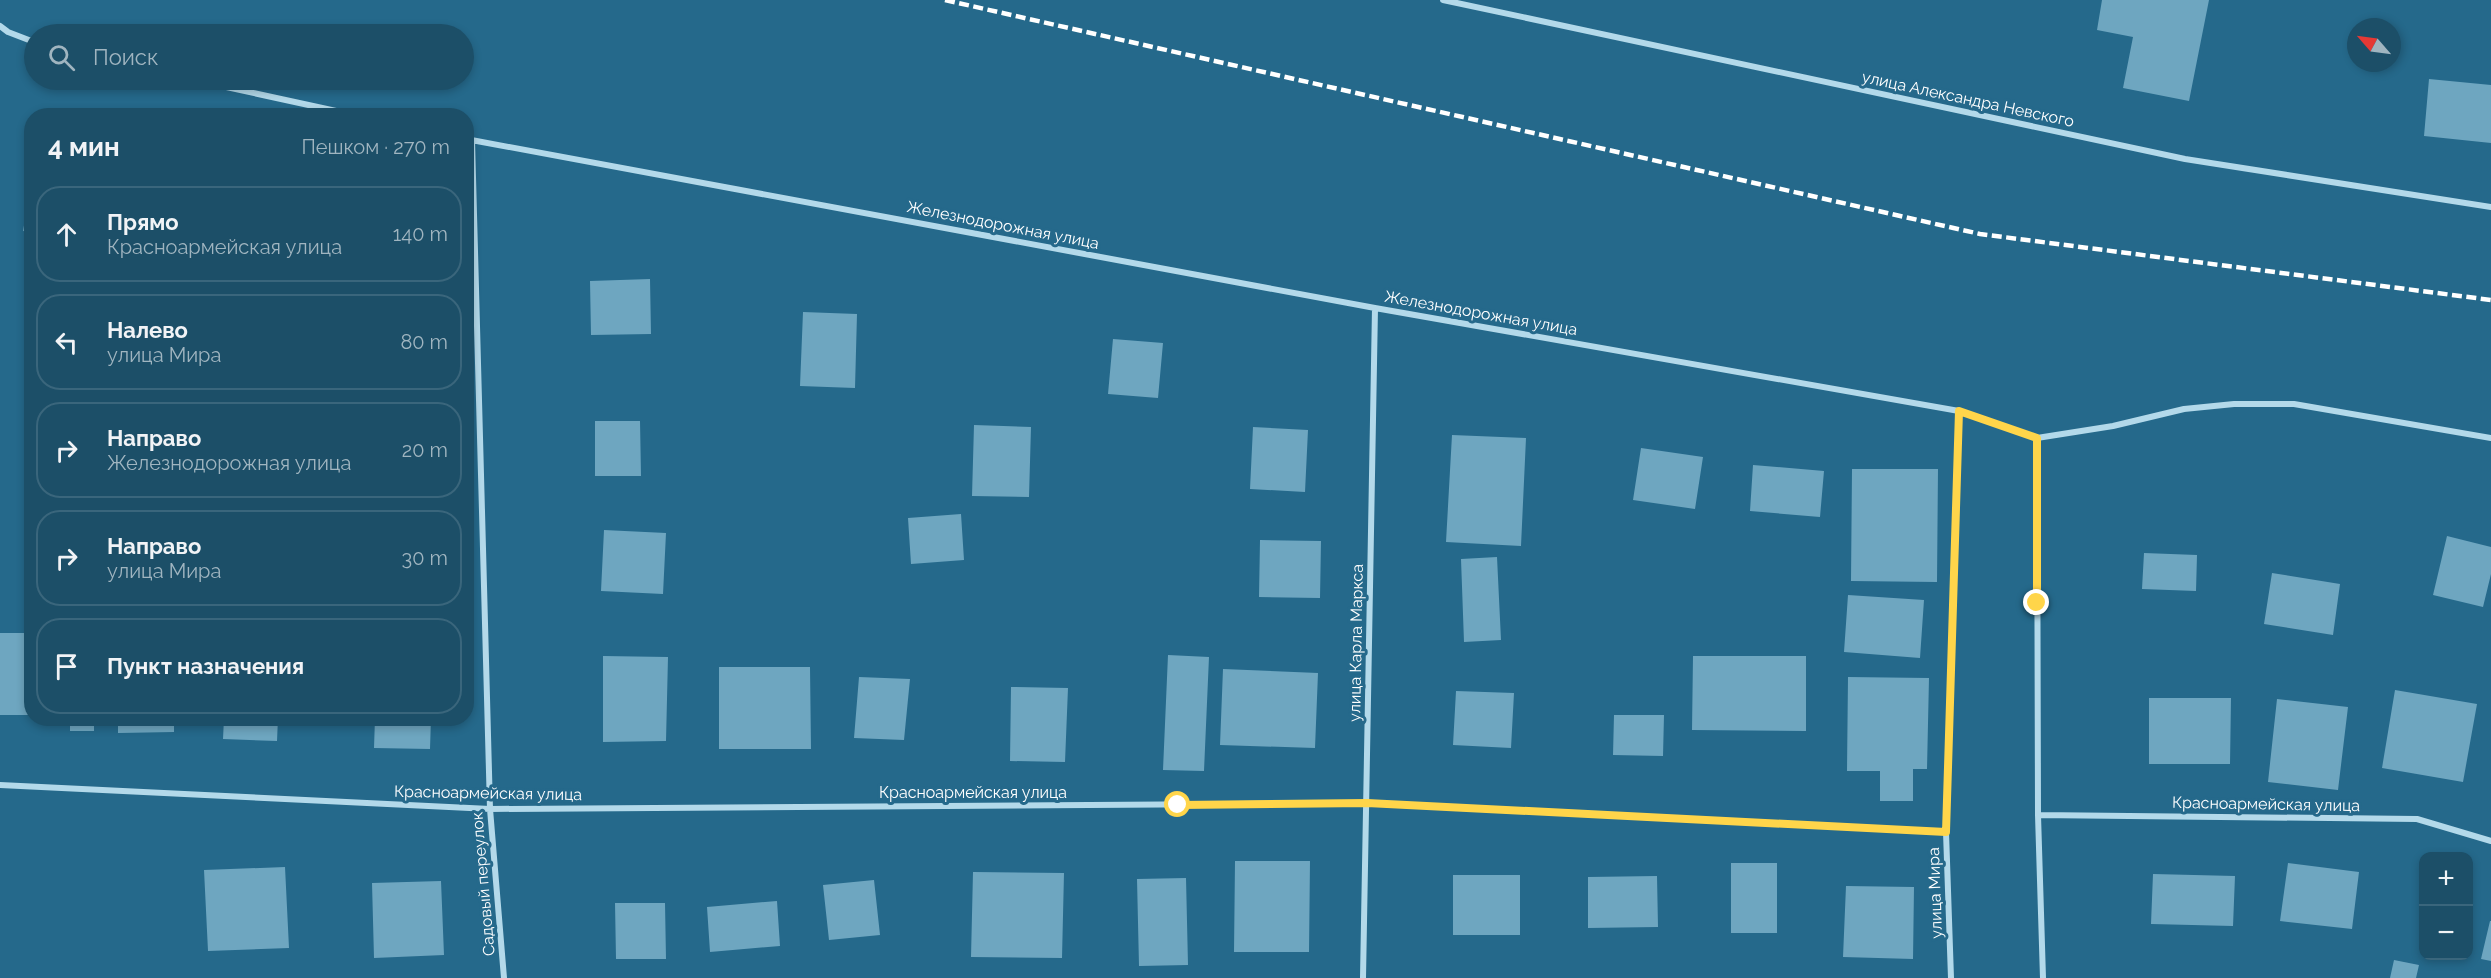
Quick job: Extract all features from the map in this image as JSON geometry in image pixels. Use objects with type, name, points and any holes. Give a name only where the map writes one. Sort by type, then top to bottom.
[{"type":"street","name":"улица Александра Невского","points":[[1443,0],[2185,159],[2491,207]]},
{"type":"street","points":[[0,26],[24,38]]},
{"type":"street","points":[[240,90],[322,108]]},
{"type":"street","name":"Железнодорожная улица","points":[[474,140],[1375,308],[1959,411],[2037,438],[2113,426],[2184,409],[2234,404],[2294,404],[2491,438]]},
{"type":"street","name":"Садовый переулок","points":[[474,299],[490,809],[504,978]]},
{"type":"street","name":"улица Карла Маркса","points":[[1363,978],[1375,308]]},
{"type":"street","name":"улица Мира","points":[[1950,978],[1946,832],[1959,411]]},
{"type":"street","points":[[2037,438],[2038,815],[2043,978]]},
{"type":"street","name":"Красноармейская улица","points":[[0,786],[490,809],[1367,803],[1946,832]]},
{"type":"street","name":"Красноармейская улица","points":[[2038,815],[2417,819],[2491,841]]},
{"type":"building","points":[[2102,0],[2209,0],[2189,101],[2123,88],[2133,37],[2097,30]]},
{"type":"building","points":[[2429,79],[2491,85],[2491,143],[2424,136]]},
{"type":"building","points":[[650,279],[651,334],[591,335],[590,281]]},
{"type":"building","points":[[803,312],[857,314],[855,388],[800,386]]},
{"type":"building","points":[[1113,339],[1163,343],[1158,398],[1108,394]]},
{"type":"building","points":[[595,421],[640,421],[641,476],[595,476]]},
{"type":"building","points":[[974,425],[1031,427],[1029,497],[972,496]]},
{"type":"building","points":[[1253,427],[1308,430],[1305,492],[1250,489]]},
{"type":"building","points":[[1452,435],[1526,438],[1521,546],[1446,542]]},
{"type":"building","points":[[1641,448],[1703,457],[1695,509],[1633,500]]},
{"type":"building","points":[[1753,465],[1824,471],[1820,517],[1750,511]]},
{"type":"building","points":[[1852,469],[1938,469],[1937,582],[1851,581]]},
{"type":"building","points":[[961,514],[964,560],[911,564],[908,518]]},
{"type":"building","points":[[604,530],[666,533],[663,594],[601,591]]},
{"type":"building","points":[[2447,536],[2491,547],[2491,574],[2483,607],[2433,595]]},
{"type":"building","points":[[1260,540],[1321,541],[1320,598],[1259,597]]},
{"type":"building","points":[[2144,553],[2197,555],[2196,591],[2142,589]]},
{"type":"building","points":[[1497,557],[1501,640],[1464,642],[1461,559]]},
{"type":"building","points":[[2272,573],[2340,584],[2333,635],[2264,624]]},
{"type":"building","points":[[1848,595],[1924,600],[1920,658],[1844,652]]},
{"type":"building","points":[[0,633],[24,633],[24,715],[0,715]]},
{"type":"building","points":[[1168,655],[1209,657],[1204,771],[1163,770]]},
{"type":"building","points":[[603,656],[668,657],[666,741],[603,742]]},
{"type":"building","points":[[1693,656],[1806,656],[1806,731],[1692,730]]},
{"type":"building","points":[[719,667],[810,667],[811,749],[719,749]]},
{"type":"building","points":[[1223,669],[1318,673],[1315,748],[1220,745]]},
{"type":"building","points":[[859,677],[910,679],[904,740],[854,738]]},
{"type":"building","points":[[1848,677],[1929,678],[1927,769],[1913,769],[1913,801],[1880,801],[1880,771],[1847,771]]},
{"type":"building","points":[[1011,687],[1068,688],[1065,762],[1010,761]]},
{"type":"building","points":[[2395,690],[2477,704],[2463,782],[2382,768]]},
{"type":"building","points":[[1456,691],[1514,693],[1511,748],[1453,745]]},
{"type":"building","points":[[2149,698],[2231,698],[2230,764],[2149,764]]},
{"type":"building","points":[[2277,699],[2348,707],[2338,790],[2268,782]]},
{"type":"building","points":[[1614,715],[1664,715],[1663,756],[1613,755]]},
{"type":"building","points":[[70,726],[94,726],[94,731],[70,731]]},
{"type":"building","points":[[118,726],[174,726],[174,732],[118,733]]},
{"type":"building","points":[[224,726],[278,726],[277,741],[223,739]]},
{"type":"building","points":[[375,726],[431,726],[430,749],[374,748]]},
{"type":"building","points":[[1235,861],[1310,861],[1309,952],[1234,952]]},
{"type":"building","points":[[1731,863],[1777,863],[1777,933],[1731,933]]},
{"type":"building","points":[[2288,863],[2359,872],[2352,929],[2280,921]]},
{"type":"building","points":[[285,867],[289,948],[208,951],[204,870]]},
{"type":"building","points":[[973,872],[1064,873],[1062,958],[971,957]]},
{"type":"building","points":[[2153,874],[2235,876],[2233,926],[2151,924]]},
{"type":"building","points":[[1453,875],[1520,875],[1520,935],[1453,935]]},
{"type":"building","points":[[1657,876],[1658,927],[1588,928],[1588,877]]},
{"type":"building","points":[[1186,878],[1188,965],[1139,966],[1137,879]]},
{"type":"building","points":[[874,880],[880,935],[829,940],[823,885]]},
{"type":"building","points":[[441,881],[444,955],[374,958],[372,883]]},
{"type":"building","points":[[1846,886],[1914,887],[1913,959],[1843,957]]},
{"type":"building","points":[[777,901],[780,946],[710,952],[707,907]]},
{"type":"building","points":[[615,903],[665,903],[666,959],[616,959]]},
{"type":"building","points":[[2491,921],[2491,961],[2481,959]]},
{"type":"building","points":[[2394,960],[2419,965],[2416,978],[2390,978]]},
{"type":"railway","points":[[945,0],[1980,234],[2491,300]]},
{"type":"route","points":[[1178,805],[1367,803],[1946,832],[1959,411],[2037,438],[2037,603]]}]
